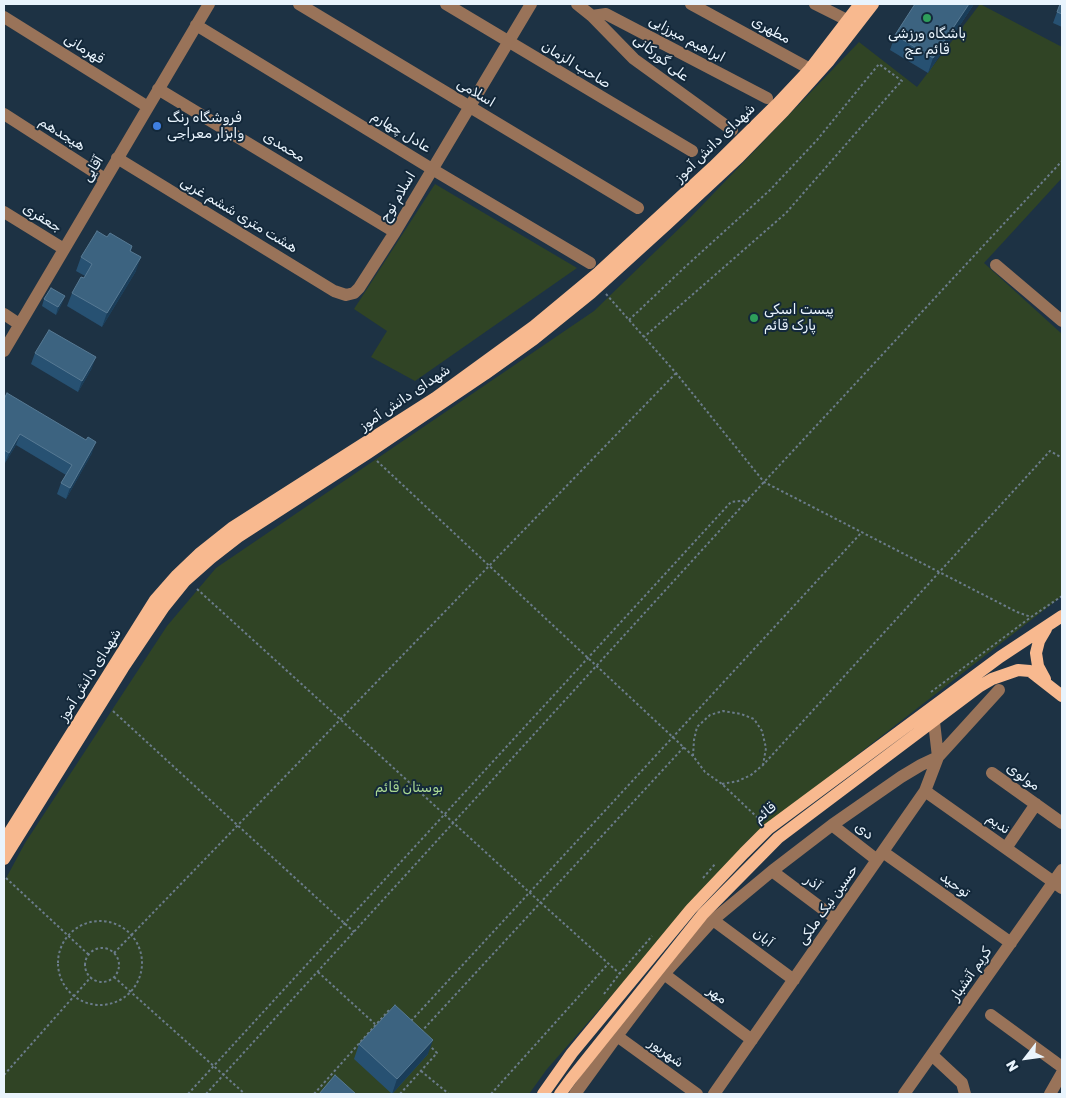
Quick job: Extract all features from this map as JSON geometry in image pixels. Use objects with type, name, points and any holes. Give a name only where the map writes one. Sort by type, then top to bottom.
[{"type":"main road","name":"شهدای دانش آموز","points":[[4,841],[155,600],[177,575],[199,554],[233,527],[435,398],[534,326],[599,272],[813,72],[847,20],[860,4]]},
{"type":"main road","points":[[4,859],[128,660],[184,581],[238,537],[485,374],[534,339],[591,293],[674,218],[784,111],[813,72],[828,62],[873,4]]},
{"type":"main road","name":"قائم","points":[[543,1094],[572,1053],[691,909],[768,829],[992,663],[1062,616]]},
{"type":"main road","points":[[1048,626],[1039,641],[1036,653],[1038,666],[1049,686]]},
{"type":"main road","name":"قائم","points":[[560,1094],[703,914],[778,838],[980,686],[992,679],[1018,670],[1030,671],[1062,696]]},
{"type":"street","name":"آقایی","points":[[4,351],[209,4]]},
{"type":"street","name":"اسلامی","points":[[299,4],[638,208]]},
{"type":"street","name":"صاحب الزمان","points":[[446,4],[692,151]]},
{"type":"street","name":"اسلام نوح","points":[[346,295],[354,293],[359,288],[395,232],[530,4]]},
{"type":"street","name":"علی گورکانی","points":[[577,4],[592,16],[634,59],[732,130]]},
{"type":"street","points":[[592,16],[600,4]]},
{"type":"street","name":"مطهری","points":[[691,4],[813,72]]},
{"type":"street","points":[[815,4],[847,20]]},
{"type":"street","name":"ابراهیم میرزایی","points":[[592,16],[606,14],[767,98]]},
{"type":"street","name":"قهرمانی","points":[[4,16],[148,107]]},
{"type":"street","name":"عادل چهارم","points":[[196,26],[590,263]]},
{"type":"street","name":"محمدی","points":[[158,89],[395,232]]},
{"type":"street","name":"هیجدهم","points":[[4,114],[105,179]]},
{"type":"street","name":"هشت متری ششم غربی","points":[[117,158],[334,291],[346,295]]},
{"type":"street","name":"جعفری","points":[[4,212],[64,249]]},
{"type":"street","points":[[996,265],[1062,321]]},
{"type":"street","points":[[4,314],[19,324]]},
{"type":"street","points":[[575,1094],[664,974],[713,920],[832,825],[901,777],[938,757],[999,690]]},
{"type":"street","name":"حسین نیک ملکی","points":[[714,1094],[925,791],[938,757],[934,722]]},
{"type":"street","name":"مولوی","points":[[992,773],[1062,823]]},
{"type":"street","name":"ندیم","points":[[925,791],[1058,885]]},
{"type":"street","points":[[1006,848],[1036,804]]},
{"type":"street","name":"دی","points":[[832,825],[880,856]]},
{"type":"street","name":"توحید","points":[[880,856],[1011,943]]},
{"type":"street","name":"کریم آتشبار","points":[[904,1094],[1011,943],[1058,885],[1062,870]]},
{"type":"street","name":"آذر","points":[[772,871],[836,919]]},
{"type":"street","name":"آبان","points":[[713,920],[794,980]]},
{"type":"street","name":"مهر","points":[[664,974],[752,1040]]},
{"type":"street","points":[[991,1015],[1062,1067]]},
{"type":"street","name":"شهریور","points":[[617,1036],[697,1094]]},
{"type":"street","points":[[932,1055],[962,1083],[965,1094]]},
{"type":"street","points":[[1050,1094],[1062,1073]]},
{"type":"path","points":[[629,320],[770,190],[817,140],[879,64],[902,81],[786,213],[644,337]]},
{"type":"path","points":[[206,1094],[764,482],[1062,161]]},
{"type":"path","points":[[606,294],[676,372],[764,482],[1017,612],[1031,617],[1062,596]]},
{"type":"path","points":[[114,953],[676,372]]},
{"type":"path","points":[[722,784],[738,781],[751,775],[763,765],[1050,452],[1062,458]]},
{"type":"path","points":[[376,460],[684,747],[705,772],[722,784],[768,829]]},
{"type":"path","points":[[188,1094],[731,502],[749,500]]},
{"type":"path","points":[[407,1026],[862,532]]},
{"type":"path","points":[[196,589],[630,982]]},
{"type":"path","points":[[113,711],[354,932]]},
{"type":"path","points":[[693,756],[697,727],[710,715],[724,711],[754,719],[762,731],[766,748],[763,765]]},
{"type":"path","points":[[418,1036],[684,747]]},
{"type":"path","points":[[6,878],[89,955]]},
{"type":"path","points":[[99,920],[106,920],[120,925],[132,934],[139,945],[142,957],[142,970],[138,982],[131,992],[121,1000],[97,1005],[85,1002],[74,996],[65,986],[59,974],[58,960],[61,947],[67,935],[78,926],[99,920]]},
{"type":"path","points":[[98,949],[109,950],[114,953],[117,957],[119,968],[114,977],[105,982],[100,982],[91,977],[86,969],[89,955],[98,949]]},
{"type":"path","points":[[491,1094],[608,963]]},
{"type":"path","points":[[318,972],[376,1025]]},
{"type":"path","points":[[4,1075],[91,977]]},
{"type":"path","points":[[114,977],[245,1094]]},
{"type":"path","points":[[314,1094],[389,1010],[395,1015]]},
{"type":"path","points":[[400,1094],[437,1053],[424,1041]]},
{"type":"path","points":[[421,1071],[449,1094]]},
{"type":"green space","name":"بوستان قائم","points":[[980,4],[1062,47],[1062,178],[984,263],[1062,334],[1062,596],[750,838],[547,1069],[529,1094],[4,1094],[4,882],[25,843],[167,626],[216,568],[594,311],[688,220],[859,42],[917,87]]},
{"type":"green space","points":[[435,184],[577,268],[415,381],[371,357],[387,331],[354,309]]},
{"type":"building","points":[[915,4],[969,4],[933,58],[895,35]]},
{"type":"building","points":[[1060,4],[1062,4],[1062,14],[1057,12]]},
{"type":"building","points":[[97,231],[107,237],[110,233],[132,246],[130,251],[141,257],[107,313],[72,293],[81,277],[84,278],[92,264],[81,257]]},
{"type":"building","points":[[51,288],[65,296],[58,307],[44,299]]},
{"type":"building","points":[[49,330],[96,357],[82,381],[35,353]]},
{"type":"building","points":[[7,393],[86,440],[88,437],[96,442],[70,488],[61,483],[72,465],[20,434],[9,453],[4,450],[4,399]]},
{"type":"building","points":[[395,1005],[433,1040],[397,1079],[359,1044]]},
{"type":"building","points":[[335,1075],[356,1094],[319,1094]]},
{"type":"place","name":"باشگاه ورزشی قائم عج","points":[[927,18]]},
{"type":"place","name":"فروشگاه رنگ وابزار معراجی","points":[[157,126]]},
{"type":"place","name":"پیست اسکی پارک قائم","points":[[754,318]]}]
